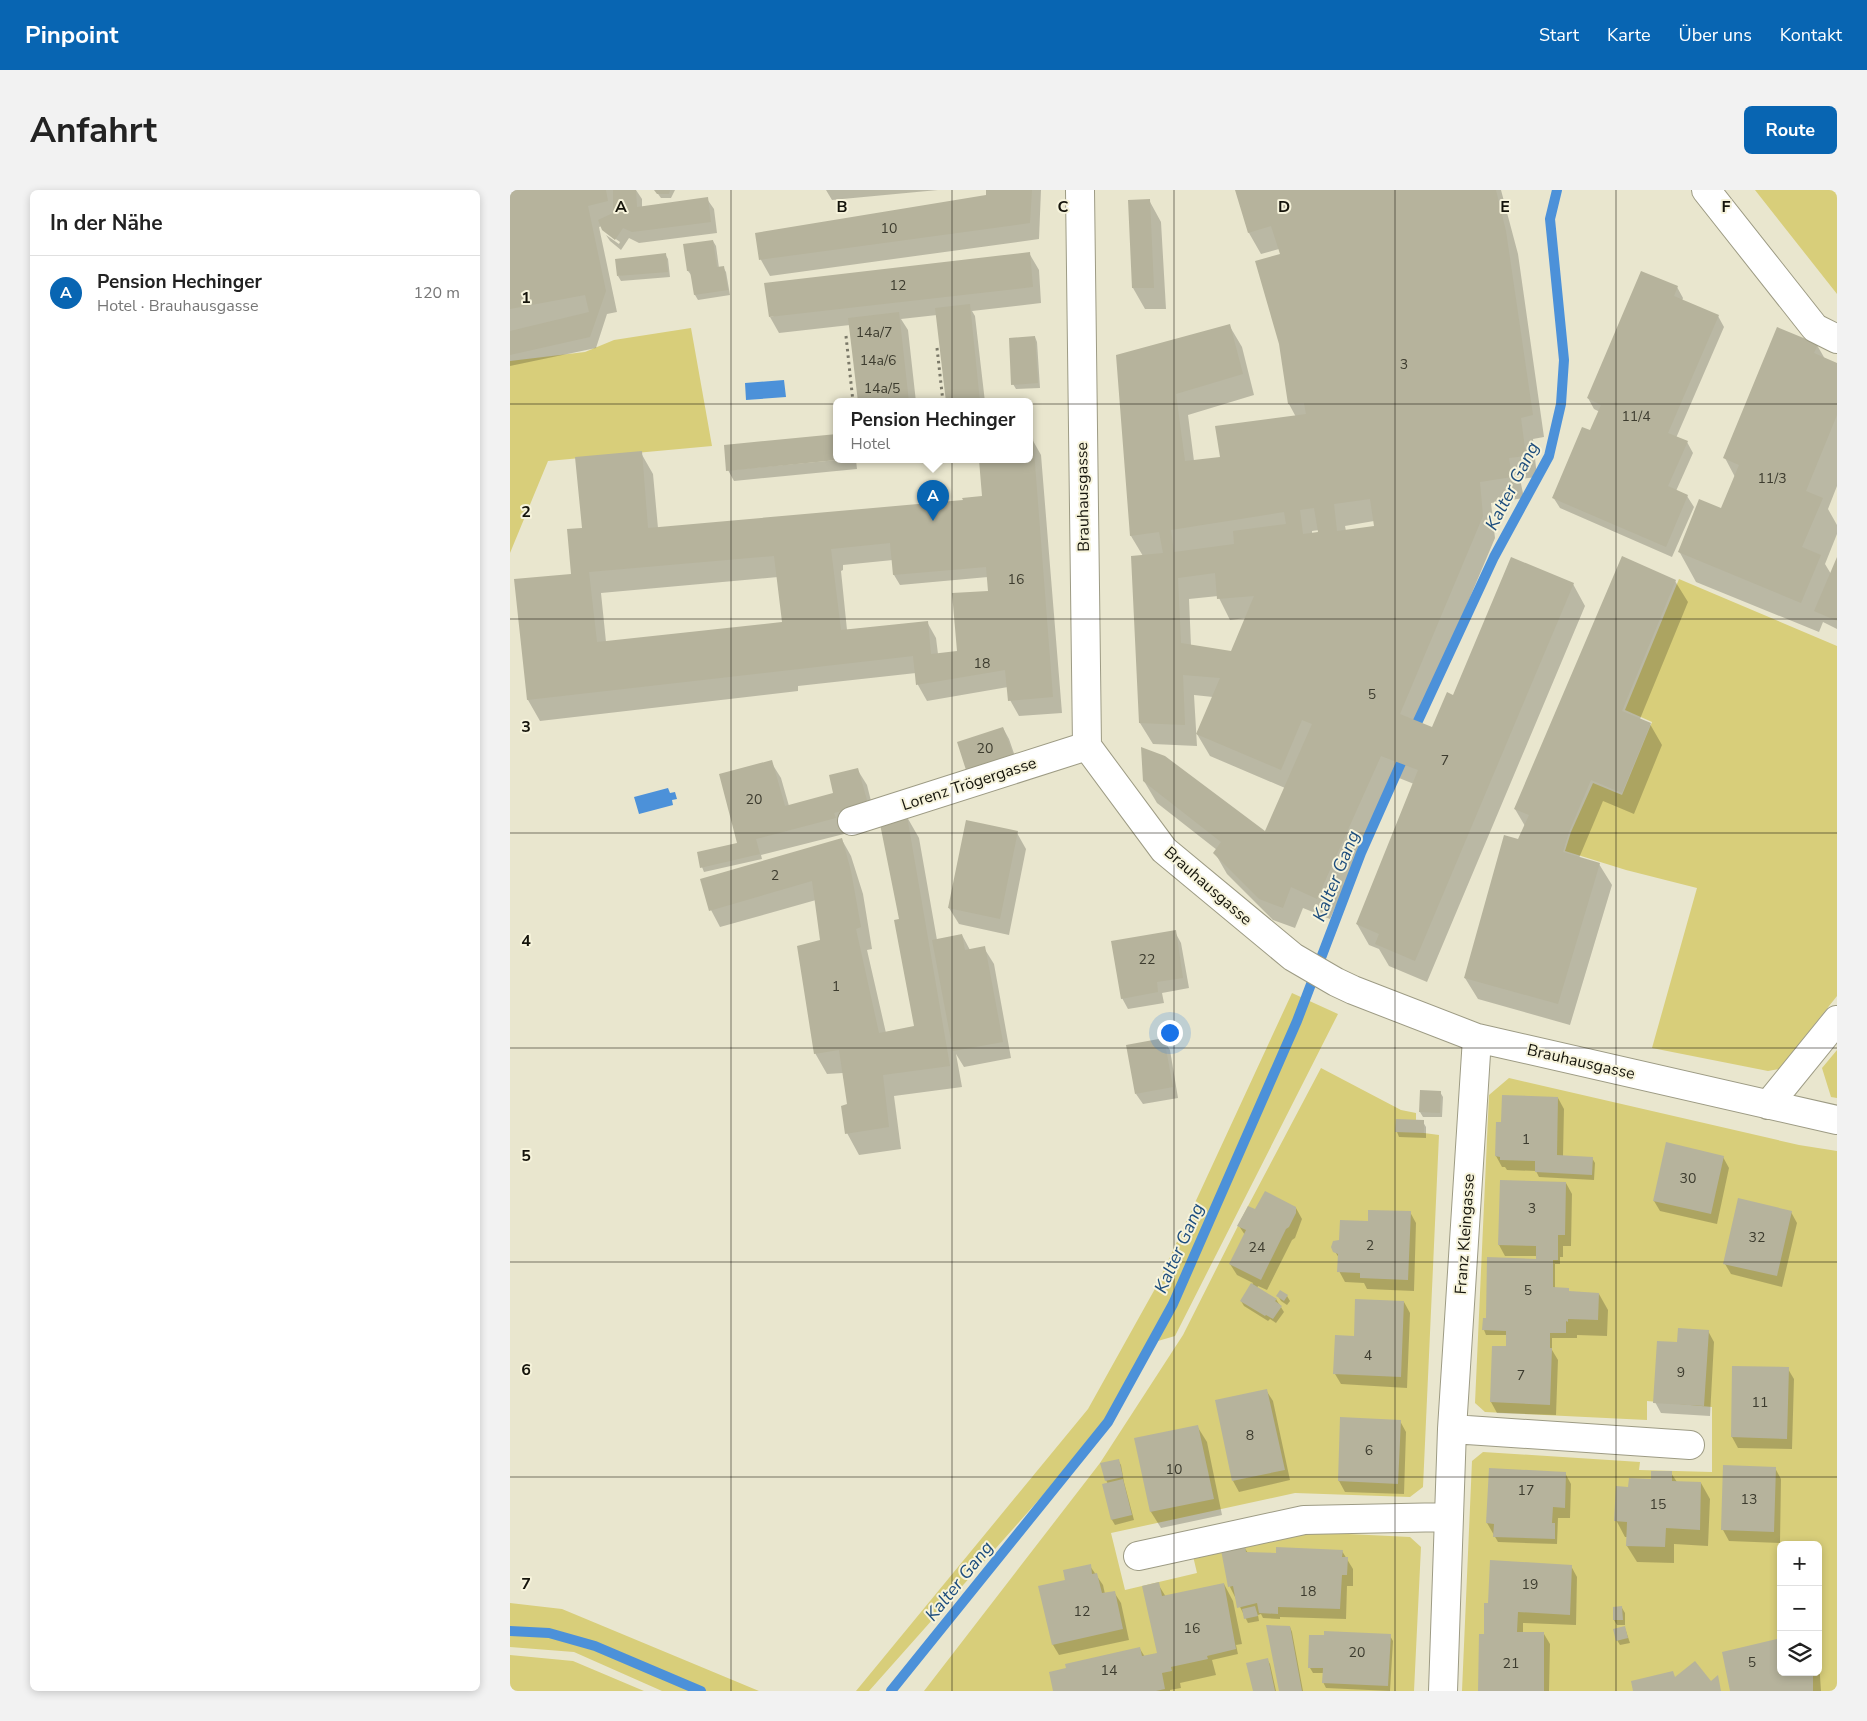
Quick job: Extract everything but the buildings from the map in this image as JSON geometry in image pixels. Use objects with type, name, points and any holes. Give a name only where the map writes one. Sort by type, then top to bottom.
[{"type":"street","name":"Brauhausgasse","points":[[1080,190],[1087,746],[1164,850],[1294,957],[1336,982],[1477,1038],[1837,1120]]},
{"type":"street","points":[[1706,190],[1815,328],[1837,339]]},
{"type":"street","name":"Lorenz Trögergasse","points":[[852,821],[1087,746]]},
{"type":"street","points":[[1768,1105],[1837,1020]]},
{"type":"street","name":"Franz Kleingasse","points":[[1443,1691],[1452,1429],[1477,1038]]},
{"type":"street","points":[[1452,1429],[1690,1445]]},
{"type":"street","points":[[1138,1556],[1304,1520],[1449,1517]]},
{"type":"path","points":[[846,336],[854,398]]},
{"type":"path","points":[[937,348],[943,398]]},
{"type":"shaded area","points":[[1755,190],[1837,190],[1837,294]]},
{"type":"shaded area","points":[[691,328],[712,446],[548,461],[510,553],[510,361],[585,352],[614,340]]},
{"type":"shaded area","points":[[1679,579],[1837,646],[1837,996],[1779,1069],[1768,1071],[1652,1048],[1697,888],[1626,870],[1565,851],[1571,832],[1593,783],[1622,795],[1652,722],[1625,710]]},
{"type":"shaded area","points":[[1292,993],[1338,1014],[1175,1336],[1151,1343],[1108,1422],[869,1691],[856,1691],[1088,1409],[1156,1287]]},
{"type":"shaded area","points":[[1837,1050],[1837,1098],[1831,1097],[1822,1068]]},
{"type":"shaded area","points":[[1321,1068],[1401,1110],[1416,1113],[1416,1120],[1424,1120],[1424,1133],[1439,1135],[1423,1487],[1410,1497],[1295,1493],[1111,1533],[1125,1590],[1197,1573],[1193,1556],[1307,1532],[1410,1537],[1421,1547],[1414,1691],[924,1691],[1100,1463],[1183,1335]]},
{"type":"shaded area","points":[[1509,1078],[1799,1145],[1837,1151],[1837,1691],[1462,1691],[1472,1461],[1483,1452],[1640,1462],[1639,1470],[1712,1472],[1712,1407],[1647,1401],[1647,1420],[1485,1412],[1475,1403],[1489,1095]]},
{"type":"shaded area","points":[[510,1603],[562,1609],[759,1691],[662,1691],[574,1652],[510,1647]]},
{"type":"shaded area","points":[[510,1655],[573,1661],[644,1691],[510,1691]]},
{"type":"water","points":[[784,380],[786,397],[746,400],[745,383]]},
{"type":"water","points":[[668,788],[670,793],[675,792],[677,799],[672,800],[673,805],[639,814],[634,797]]},
{"type":"waterway","name":"Kalter Gang","points":[[1418,721],[1494,557],[1549,456],[1561,404],[1564,360],[1550,219],[1557,190]]},
{"type":"waterway","name":"Kalter Gang","points":[[891,1691],[1108,1422],[1173,1304],[1297,1021],[1361,853],[1401,763]]},
{"type":"waterway","name":"Kalter Gang","points":[[510,1631],[549,1633],[595,1646],[701,1691]]},
{"type":"place","name":"Pension Hechinger","points":[[933,521]]}]
